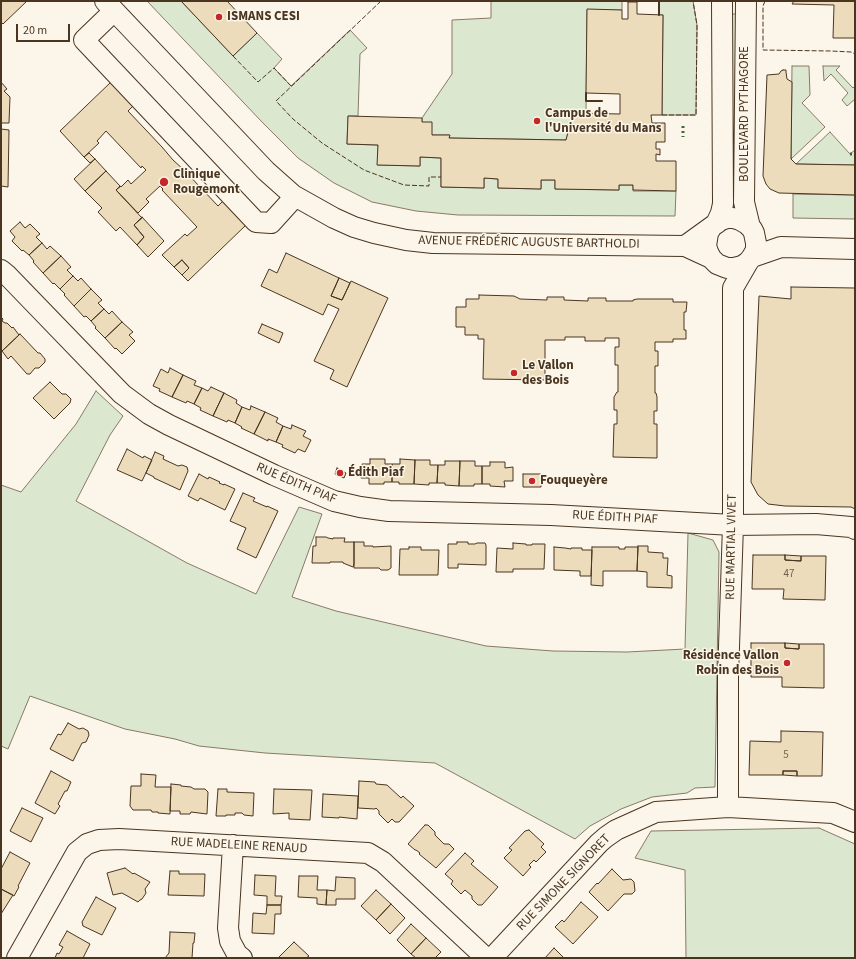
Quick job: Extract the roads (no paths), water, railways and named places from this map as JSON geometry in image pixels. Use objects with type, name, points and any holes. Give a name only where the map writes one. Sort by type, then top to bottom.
[{"type":"street","name":"BOULEVARD PYTHAGORE","points":[[713,226],[721,213],[723,204],[722,1]]},
{"type":"street","name":"BOULEVARD PYTHAGORE","points":[[746,1],[744,202],[752,230]]},
{"type":"street","name":"AVENUE FRÉDÉRIC AUGUSTE BARTHOLDI","points":[[110,6],[266,171],[294,195],[334,218],[354,227],[406,240],[434,243],[685,246],[727,268],[742,266],[750,260],[781,247],[855,249]]},
{"type":"street","points":[[110,6],[84,40],[256,222],[272,223],[294,195]]},
{"type":"street","name":"AVENUE FRÉDÉRIC AUGUSTE BARTHOLDI","points":[[685,246],[721,220],[733,218],[747,224],[752,230],[781,247]]},
{"type":"street","points":[[713,226],[708,234],[706,246],[708,252],[733,288]]},
{"type":"street","points":[[750,260],[756,250],[756,243],[752,230]]},
{"type":"street","name":"RUE MARTIAL VIVET","points":[[728,807],[728,677],[733,525],[733,288],[750,260]]},
{"type":"street","name":"RUE ÉDITH PIAF","points":[[1,270],[122,394],[149,414],[274,475],[334,501],[360,507],[389,511],[551,515],[733,525],[816,524],[851,527],[855,529]]},
{"type":"street","name":"RUE SIMONE SIGNORET","points":[[492,958],[599,843],[616,830],[656,812],[728,807],[833,814],[855,822]]},
{"type":"street","name":"RUE MADELEINE RENAUD","points":[[17,958],[77,852],[87,844],[99,840],[119,839],[368,853],[383,862],[486,958]]},
{"type":"street","points":[[233,845],[228,928],[230,941],[237,954],[242,958]]},
{"type":"place","name":"ISMANS CESI","points":[[219,17]]},
{"type":"place","name":"Campus de l'Université du Mans","points":[[537,121]]},
{"type":"place","name":"Clinique Rougemont","points":[[164,182]]},
{"type":"place","name":"Le Vallon des Bois","points":[[514,373]]},
{"type":"place","name":"Édith Piaf","points":[[340,473]]},
{"type":"place","name":"Fouqueyère","points":[[532,481]]},
{"type":"place","name":"Résidence Vallon Robin des Bois","points":[[787,663]]}]
